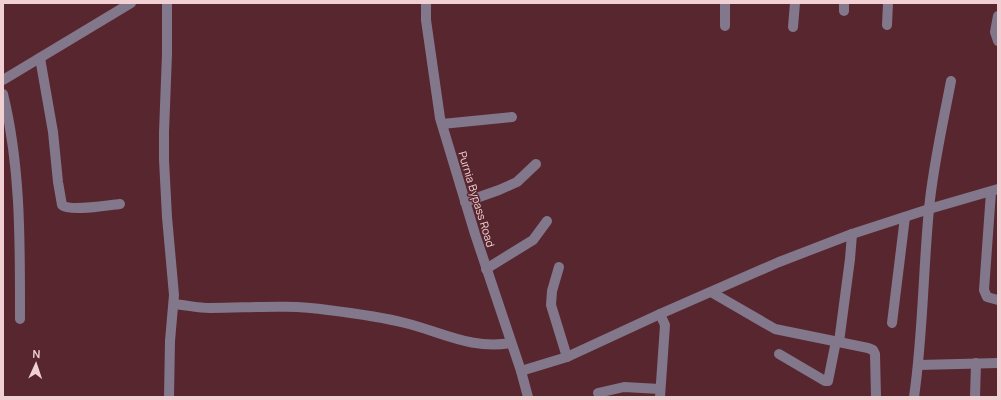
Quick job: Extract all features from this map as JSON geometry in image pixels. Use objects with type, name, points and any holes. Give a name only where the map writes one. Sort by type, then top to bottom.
[{"type":"street","points":[[3,80],[131,3]]},
{"type":"street","points":[[167,3],[164,160],[174,304],[170,341],[169,397]]},
{"type":"street","name":"Purnia Bypass Road","points":[[426,3],[426,20],[440,118],[486,269],[521,371],[528,397]]},
{"type":"street","points":[[725,26],[726,3]]},
{"type":"street","points":[[793,27],[795,3]]},
{"type":"street","points":[[887,25],[888,3]]},
{"type":"street","points":[[998,16],[995,32],[998,41]]},
{"type":"street","points":[[40,58],[53,132],[62,205],[67,208],[81,208],[120,204]]},
{"type":"street","points":[[914,397],[919,365],[929,209],[951,81]]},
{"type":"street","points":[[3,94],[10,127],[17,185],[20,254],[20,319]]},
{"type":"street","points":[[442,124],[512,117]]},
{"type":"street","points":[[465,202],[517,182],[536,164]]},
{"type":"street","points":[[521,371],[567,357],[660,314],[780,262],[852,234],[994,190],[984,290],[987,297],[998,300]]},
{"type":"street","points":[[892,323],[905,217]]},
{"type":"street","points":[[486,269],[533,240],[546,221]]},
{"type":"street","points":[[779,354],[825,381],[828,381],[837,342],[850,259],[852,234]]},
{"type":"street","points":[[558,267],[552,291],[552,306],[567,357]]},
{"type":"street","points":[[711,292],[775,329],[873,350],[875,354],[876,397]]},
{"type":"street","points":[[174,304],[209,308],[286,306],[327,310],[405,323],[476,344],[498,345],[511,343]]},
{"type":"street","points":[[598,393],[624,387],[660,393],[665,325],[660,314]]},
{"type":"street","points":[[975,397],[976,363]]},
{"type":"street","points":[[919,365],[998,363]]}]
